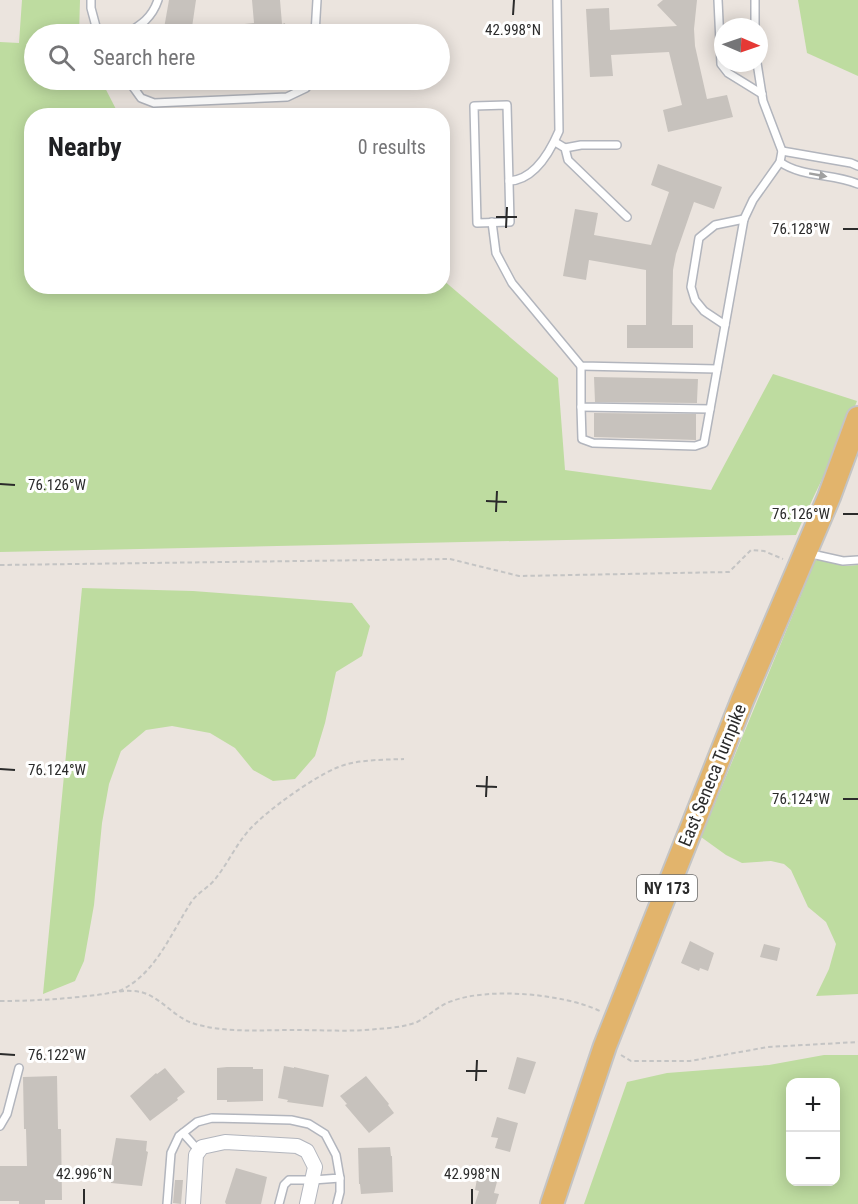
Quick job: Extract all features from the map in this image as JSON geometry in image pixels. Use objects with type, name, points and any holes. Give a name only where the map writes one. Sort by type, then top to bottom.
[{"type":"main road","name":"East Seneca Turnpike","points":[[552,1204],[605,1046],[742,701],[857,427]]},
{"type":"street","points":[[193,1204],[196,1155],[202,1147],[225,1142],[297,1146],[307,1151],[315,1167],[307,1204]]},
{"type":"lane","points":[[91,0],[95,24]]},
{"type":"lane","points":[[144,24],[155,9],[158,0]]},
{"type":"lane","points":[[316,24],[317,0]]},
{"type":"lane","points":[[509,181],[518,181],[538,167],[560,131],[557,0]]},
{"type":"lane","points":[[718,0],[721,64],[728,74],[762,94]]},
{"type":"lane","points":[[755,0],[755,18]]},
{"type":"lane","points":[[492,222],[496,254],[512,283],[581,366],[582,439],[593,443],[695,446],[704,443],[744,219],[753,200],[780,162],[782,151],[762,94],[758,72]]},
{"type":"lane","points":[[135,90],[141,98],[154,103],[166,103],[287,97],[302,90]]},
{"type":"lane","points":[[507,105],[510,222],[492,222],[477,223],[474,106],[507,105]]},
{"type":"lane","points":[[555,142],[565,148],[581,145],[617,145]]},
{"type":"lane","points":[[565,148],[568,160],[627,217]]},
{"type":"lane","points":[[782,151],[858,166]]},
{"type":"lane","points":[[780,162],[799,172],[848,180],[858,184]]},
{"type":"lane","points":[[725,325],[704,311],[695,300],[690,287],[699,238],[715,225],[744,219]]},
{"type":"lane","points":[[581,366],[717,369]]},
{"type":"lane","points":[[582,407],[710,409]]},
{"type":"lane","points":[[802,559],[858,560]]},
{"type":"lane","points":[[0,1126],[7,1114],[19,1068]]},
{"type":"lane","points":[[166,1204],[171,1153],[179,1136],[197,1122],[212,1118],[291,1120],[309,1124],[325,1134],[336,1155],[340,1178],[337,1204]]},
{"type":"lane","points":[[183,1133],[199,1151]]},
{"type":"lane","points":[[279,1204],[284,1185],[289,1179],[340,1178]]},
{"type":"path","points":[[0,565],[450,559],[519,576],[729,572],[751,550],[802,559]]},
{"type":"path","points":[[116,992],[141,978],[148,970],[192,900],[214,881],[249,830],[265,815],[309,783],[337,768],[366,761],[404,759]]},
{"type":"path","points":[[0,1001],[66,998],[133,991],[155,997],[182,1019],[217,1029],[369,1030],[395,1028],[417,1022],[453,1000],[485,995],[528,994],[557,997],[584,1004],[616,1019]]},
{"type":"path","points":[[605,1046],[632,1061],[690,1061],[768,1047],[858,1042]]},
{"type":"green space","points":[[22,0],[80,0],[79,24],[24,24],[24,90],[106,90],[115,108],[24,108],[24,294],[450,294],[450,286],[558,378],[565,470],[711,490],[773,374],[857,401],[796,535],[0,552],[0,42],[19,43]]},
{"type":"green space","points":[[798,0],[858,0],[858,76],[807,53]]},
{"type":"green space","points":[[819,559],[846,566],[858,565],[858,994],[816,996],[829,969],[836,944],[826,922],[808,907],[791,870],[784,864],[771,861],[742,863],[726,855],[701,837],[815,561]]},
{"type":"green space","points":[[82,588],[193,591],[352,603],[370,626],[362,656],[336,672],[315,756],[295,779],[273,781],[253,770],[235,748],[210,733],[172,726],[146,730],[121,751],[109,784],[102,823],[94,905],[84,961],[75,981],[43,994]]},
{"type":"green space","points":[[824,1055],[858,1055],[858,1204],[584,1204],[627,1082],[667,1073],[769,1065]]},
{"type":"building","points":[[169,0],[196,0],[192,24],[165,24]]},
{"type":"building","points":[[252,0],[280,0],[282,24],[244,24],[254,23]]},
{"type":"building","points":[[663,0],[697,0],[695,46],[707,99],[727,95],[733,117],[668,132],[663,110],[682,105],[669,52],[611,55],[613,76],[590,77],[586,9],[609,8],[610,30],[677,26],[657,5]]},
{"type":"building","points":[[658,164],[722,187],[714,209],[694,202],[676,254],[673,270],[672,325],[693,325],[693,348],[627,348],[627,325],[646,325],[646,270],[589,260],[586,280],[563,276],[575,209],[598,213],[594,235],[651,245],[669,192],[651,185]]},
{"type":"building","points":[[594,377],[698,379],[697,403],[595,402]]},
{"type":"building","points":[[594,413],[696,414],[696,440],[594,437]]},
{"type":"building","points":[[690,941],[714,953],[708,971],[700,968],[699,971],[681,963]]},
{"type":"building","points":[[764,944],[780,948],[777,961],[760,957]]},
{"type":"building","points":[[517,1057],[536,1062],[525,1094],[508,1089]]},
{"type":"building","points":[[284,1066],[329,1075],[323,1107],[287,1102],[288,1100],[278,1098]]},
{"type":"building","points":[[165,1068],[185,1092],[150,1121],[130,1096]]},
{"type":"building","points":[[217,1068],[263,1069],[263,1101],[217,1100]]},
{"type":"building","points":[[57,1076],[58,1129],[61,1129],[62,1200],[45,1200],[45,1204],[0,1201],[0,1166],[27,1166],[23,1077]]},
{"type":"building","points":[[366,1076],[394,1113],[369,1133],[340,1096]]},
{"type":"building","points":[[497,1117],[518,1123],[510,1152],[495,1148],[498,1138],[491,1137]]},
{"type":"building","points":[[116,1138],[147,1141],[146,1151],[148,1152],[142,1186],[111,1183],[112,1172],[110,1172]]},
{"type":"building","points":[[390,1147],[393,1192],[361,1194],[358,1148]]},
{"type":"building","points":[[236,1168],[267,1177],[261,1204],[226,1204]]},
{"type":"building","points":[[478,1173],[498,1178],[494,1193],[499,1194],[496,1204],[475,1204],[479,1191],[475,1190]]},
{"type":"building","points":[[175,1180],[183,1180],[181,1204],[173,1203]]}]
